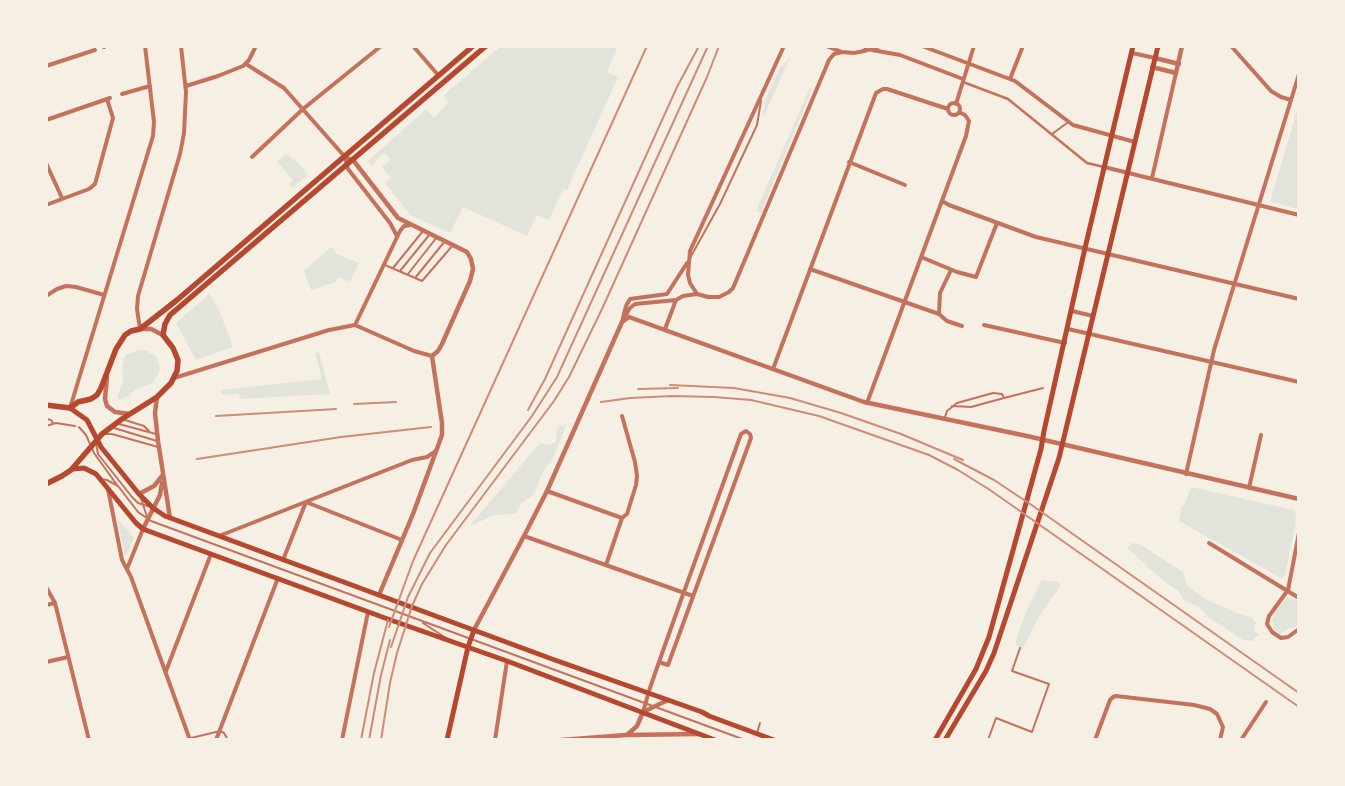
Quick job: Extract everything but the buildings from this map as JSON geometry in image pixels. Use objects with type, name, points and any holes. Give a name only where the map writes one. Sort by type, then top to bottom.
[{"type":"main road","points":[[70,408],[78,402],[91,399],[97,395],[114,352],[122,338],[131,331],[140,328],[171,305],[223,262],[473,46]]},
{"type":"main road","points":[[46,484],[71,470],[102,434],[158,397],[174,378],[178,366],[177,357],[171,345],[162,334],[170,316],[486,46]]},
{"type":"main road","points":[[935,740],[984,651],[1041,451],[1085,248],[1133,46]]},
{"type":"main road","points":[[946,740],[986,671],[994,653],[1059,458],[1158,46]]},
{"type":"main road","points":[[46,405],[70,408],[87,420],[96,440],[139,494],[153,508],[170,518],[774,740]]},
{"type":"main road","points":[[71,470],[86,469],[101,479],[143,529],[507,661],[715,740]]},
{"type":"main road","points":[[447,740],[468,647],[474,630]]},
{"type":"street","points":[[70,408],[153,136],[154,122],[145,46]]},
{"type":"street","points":[[162,334],[151,329],[140,328],[137,309],[138,296],[183,141],[186,120],[186,86],[181,46]]},
{"type":"street","points":[[186,86],[218,76],[246,64],[256,46]]},
{"type":"street","points":[[252,157],[303,109],[381,46]]},
{"type":"street","points":[[413,46],[439,76]]},
{"type":"street","points":[[622,322],[630,299],[667,294],[688,261],[694,241],[784,46]]},
{"type":"street","points":[[826,46],[842,52],[854,53],[872,50],[900,55],[1008,98],[1087,163],[1299,215]]},
{"type":"street","points":[[864,51],[868,46]]},
{"type":"street","points":[[872,50],[880,46]]},
{"type":"street","points":[[922,46],[1010,79],[1028,89],[1067,123],[1079,128],[1135,142]]},
{"type":"street","points":[[867,403],[969,124],[968,118],[959,112],[959,107],[956,104],[974,46]]},
{"type":"street","points":[[1010,79],[1023,46]]},
{"type":"street","points":[[1152,178],[1182,46]]},
{"type":"street","points":[[1231,46],[1271,91],[1291,100]]},
{"type":"street","points":[[46,66],[95,50]]},
{"type":"street","points":[[474,630],[547,491],[628,310],[634,305],[676,300],[684,296],[697,294],[715,298],[726,294],[733,288],[829,60],[834,54],[842,52]]},
{"type":"street","points":[[1132,52],[1179,64]]},
{"type":"street","points":[[246,64],[278,83],[345,157],[353,160],[397,217],[469,254],[473,265],[473,274],[441,347],[432,356]]},
{"type":"street","points":[[1152,68],[1176,73]]},
{"type":"street","points":[[1186,474],[1211,362],[1258,204],[1296,89],[1299,74]]},
{"type":"street","points":[[122,94],[150,86]]},
{"type":"street","points":[[773,369],[874,96],[878,91],[887,89],[948,110],[953,115],[959,112]]},
{"type":"street","points":[[46,120],[108,99],[113,118],[95,184],[46,205]]},
{"type":"street","points":[[948,110],[950,104],[956,104]]},
{"type":"street","points":[[345,157],[346,166],[390,223],[397,236]]},
{"type":"street","points":[[46,162],[62,198]]},
{"type":"street","points":[[849,162],[906,185]]},
{"type":"street","points":[[942,201],[1036,237],[1299,299]]},
{"type":"street","points":[[921,257],[951,270],[976,277],[997,223]]},
{"type":"street","points":[[355,325],[402,227],[411,225]]},
{"type":"street","points":[[688,261],[688,278],[697,294]]},
{"type":"street","points":[[810,269],[939,314],[947,321],[962,326]]},
{"type":"street","points":[[939,314],[940,292],[951,270]]},
{"type":"street","points":[[46,296],[66,286],[104,295]]},
{"type":"street","points":[[664,329],[676,300]]},
{"type":"street","points":[[1072,311],[1093,316]]},
{"type":"street","points":[[622,322],[626,318],[631,317],[867,403],[1043,440],[1299,499]]},
{"type":"street","points":[[174,378],[329,330],[355,325],[414,352],[432,356]]},
{"type":"street","points":[[984,325],[1065,343]]},
{"type":"street","points":[[1068,329],[1299,382]]},
{"type":"street","points":[[379,595],[442,436],[432,356]]},
{"type":"street","points":[[107,371],[106,404],[112,411],[130,414]]},
{"type":"street","points":[[158,397],[155,410],[157,435],[170,518]]},
{"type":"street","points":[[606,565],[622,518],[627,514],[631,503],[637,476],[622,416]]},
{"type":"street","points":[[626,735],[637,726],[643,712],[659,662],[683,593],[741,434],[746,431],[750,434],[750,438],[668,666],[659,662]]},
{"type":"street","points":[[1249,488],[1261,435]]},
{"type":"street","points":[[219,536],[412,460],[427,457],[436,451]]},
{"type":"street","points":[[139,494],[154,486],[163,474]]},
{"type":"street","points":[[127,569],[143,529],[161,492],[163,474]]},
{"type":"street","points":[[108,488],[122,560],[166,671],[190,739]]},
{"type":"street","points":[[547,491],[622,518]]},
{"type":"street","points":[[306,502],[402,540]]},
{"type":"street","points":[[283,560],[306,502]]},
{"type":"street","points":[[1299,533],[1288,590],[1269,616],[1267,626],[1272,632],[1283,638],[1299,630]]},
{"type":"street","points":[[524,536],[693,596]]},
{"type":"street","points":[[1209,543],[1299,598]]},
{"type":"street","points":[[166,671],[211,554]]},
{"type":"street","points":[[216,740],[278,578]]},
{"type":"street","points":[[46,587],[55,603],[89,740]]},
{"type":"street","points":[[46,606],[55,603]]},
{"type":"street","points":[[342,740],[368,612]]},
{"type":"street","points":[[46,662],[68,657]]},
{"type":"street","points":[[495,740],[507,661]]},
{"type":"street","points":[[1095,740],[1110,700],[1116,696],[1210,708],[1217,714],[1223,727],[1220,740]]},
{"type":"street","points":[[643,712],[668,700]]},
{"type":"street","points":[[1241,740],[1266,702]]},
{"type":"street","points":[[653,706],[657,717]]},
{"type":"street","points":[[561,740],[626,735],[656,738],[700,734]]},
{"type":"lane","points":[[688,261],[720,204],[757,125],[761,94]]},
{"type":"lane","points":[[1052,134],[1067,123]]},
{"type":"lane","points":[[393,268],[423,231]]},
{"type":"lane","points":[[400,271],[430,234]]},
{"type":"lane","points":[[408,274],[437,238]]},
{"type":"lane","points":[[415,278],[445,241]]},
{"type":"lane","points":[[384,264],[422,281],[453,245]]},
{"type":"lane","points":[[952,406],[971,407],[1043,388]]},
{"type":"lane","points":[[945,419],[947,411],[957,403],[993,393],[1002,394],[1004,398]]},
{"type":"lane","points":[[46,419],[54,423],[75,426]]},
{"type":"lane","points":[[120,421],[144,426],[150,433]]},
{"type":"lane","points":[[120,421],[157,435]]},
{"type":"lane","points":[[46,426],[54,423]]},
{"type":"lane","points":[[79,427],[118,486],[147,520],[745,740]]},
{"type":"lane","points":[[111,427],[158,441]]},
{"type":"lane","points":[[102,434],[112,434],[159,448]]},
{"type":"lane","points":[[96,440],[98,454],[134,499],[143,505],[153,508]]},
{"type":"lane","points":[[101,479],[118,486]]},
{"type":"lane","points":[[139,494],[147,520]]},
{"type":"lane","points":[[418,621],[454,642]]},
{"type":"lane","points":[[988,740],[996,718],[1032,732],[1049,684],[1012,671],[1020,648]]},
{"type":"lane","points":[[757,734],[760,723]]},
{"type":"lane","points":[[190,739],[220,731],[224,733],[228,740]]},
{"type":"shaded area","points":[[501,46],[618,46],[607,72],[618,77],[567,190],[563,189],[549,220],[537,215],[527,236],[463,207],[450,233],[410,215],[385,183],[391,178],[382,167],[391,159],[385,153],[372,166],[368,161],[426,109],[434,118],[448,103],[444,95]]},
{"type":"shaded area","points":[[791,56],[763,118],[765,100],[779,70]]},
{"type":"shaded area","points":[[810,88],[812,89],[761,213],[756,211]]},
{"type":"shaded area","points":[[1299,104],[1299,209],[1270,202]]},
{"type":"shaded area","points":[[286,154],[295,159],[308,175],[292,188],[289,184],[293,180],[277,162]]},
{"type":"shaded area","points":[[331,247],[337,254],[359,263],[350,282],[339,277],[336,282],[311,290],[304,271]]},
{"type":"shaded area","points":[[209,294],[219,310],[233,347],[196,360],[176,323]]},
{"type":"shaded area","points":[[139,350],[145,350],[156,356],[160,367],[159,373],[152,383],[136,389],[130,395],[120,400],[117,398],[123,380],[122,367],[124,357]]},
{"type":"shaded area","points":[[319,352],[330,394],[240,399],[239,394],[221,395],[221,390],[322,379],[315,353]]},
{"type":"shaded area","points":[[567,424],[551,463],[546,466],[533,495],[522,503],[516,513],[491,516],[473,525],[471,524],[540,443],[549,445],[554,443],[557,429]]},
{"type":"shaded area","points":[[1191,487],[1294,510],[1296,516],[1295,525],[1285,576],[1281,578],[1179,521],[1181,508],[1185,504]]},
{"type":"shaded area","points":[[117,518],[134,538],[126,556],[125,556]]},
{"type":"shaded area","points":[[1132,543],[1141,545],[1183,572],[1187,585],[1205,599],[1251,617],[1256,622],[1254,631],[1259,634],[1253,641],[1243,640],[1208,617],[1199,607],[1184,600],[1179,592],[1160,578],[1127,548]]},
{"type":"shaded area","points":[[1042,580],[1058,582],[1061,585],[1038,618],[1022,650],[1015,643],[1027,610]]},
{"type":"shaded area","points":[[1287,598],[1299,601],[1299,626],[1287,629],[1281,634],[1273,627],[1274,622],[1272,621],[1274,612]]},
{"type":"railway","points":[[389,627],[413,561],[647,46]]},
{"type":"railway","points":[[528,410],[545,379],[677,87],[699,46]]},
{"type":"railway","points":[[391,647],[408,597],[430,553],[532,416],[557,377],[708,46]]},
{"type":"railway","points":[[381,740],[397,653],[412,606],[422,584],[446,545],[554,401],[569,377],[602,309],[707,77],[719,46]]},
{"type":"railway","points":[[670,385],[734,388],[790,398],[901,434],[963,460]]},
{"type":"railway","points":[[638,389],[678,388]]},
{"type":"railway","points":[[601,402],[630,398],[672,396],[751,400],[819,416],[929,455],[990,490],[1299,707]]},
{"type":"railway","points":[[354,404],[396,402]]},
{"type":"railway","points":[[216,416],[336,409]]},
{"type":"railway","points":[[197,459],[341,437],[431,427]]},
{"type":"railway","points":[[954,459],[994,480],[1033,506],[1299,693]]},
{"type":"railway","points":[[361,740],[374,673],[388,620]]},
{"type":"railway","points":[[369,740],[381,675],[390,640]]}]
